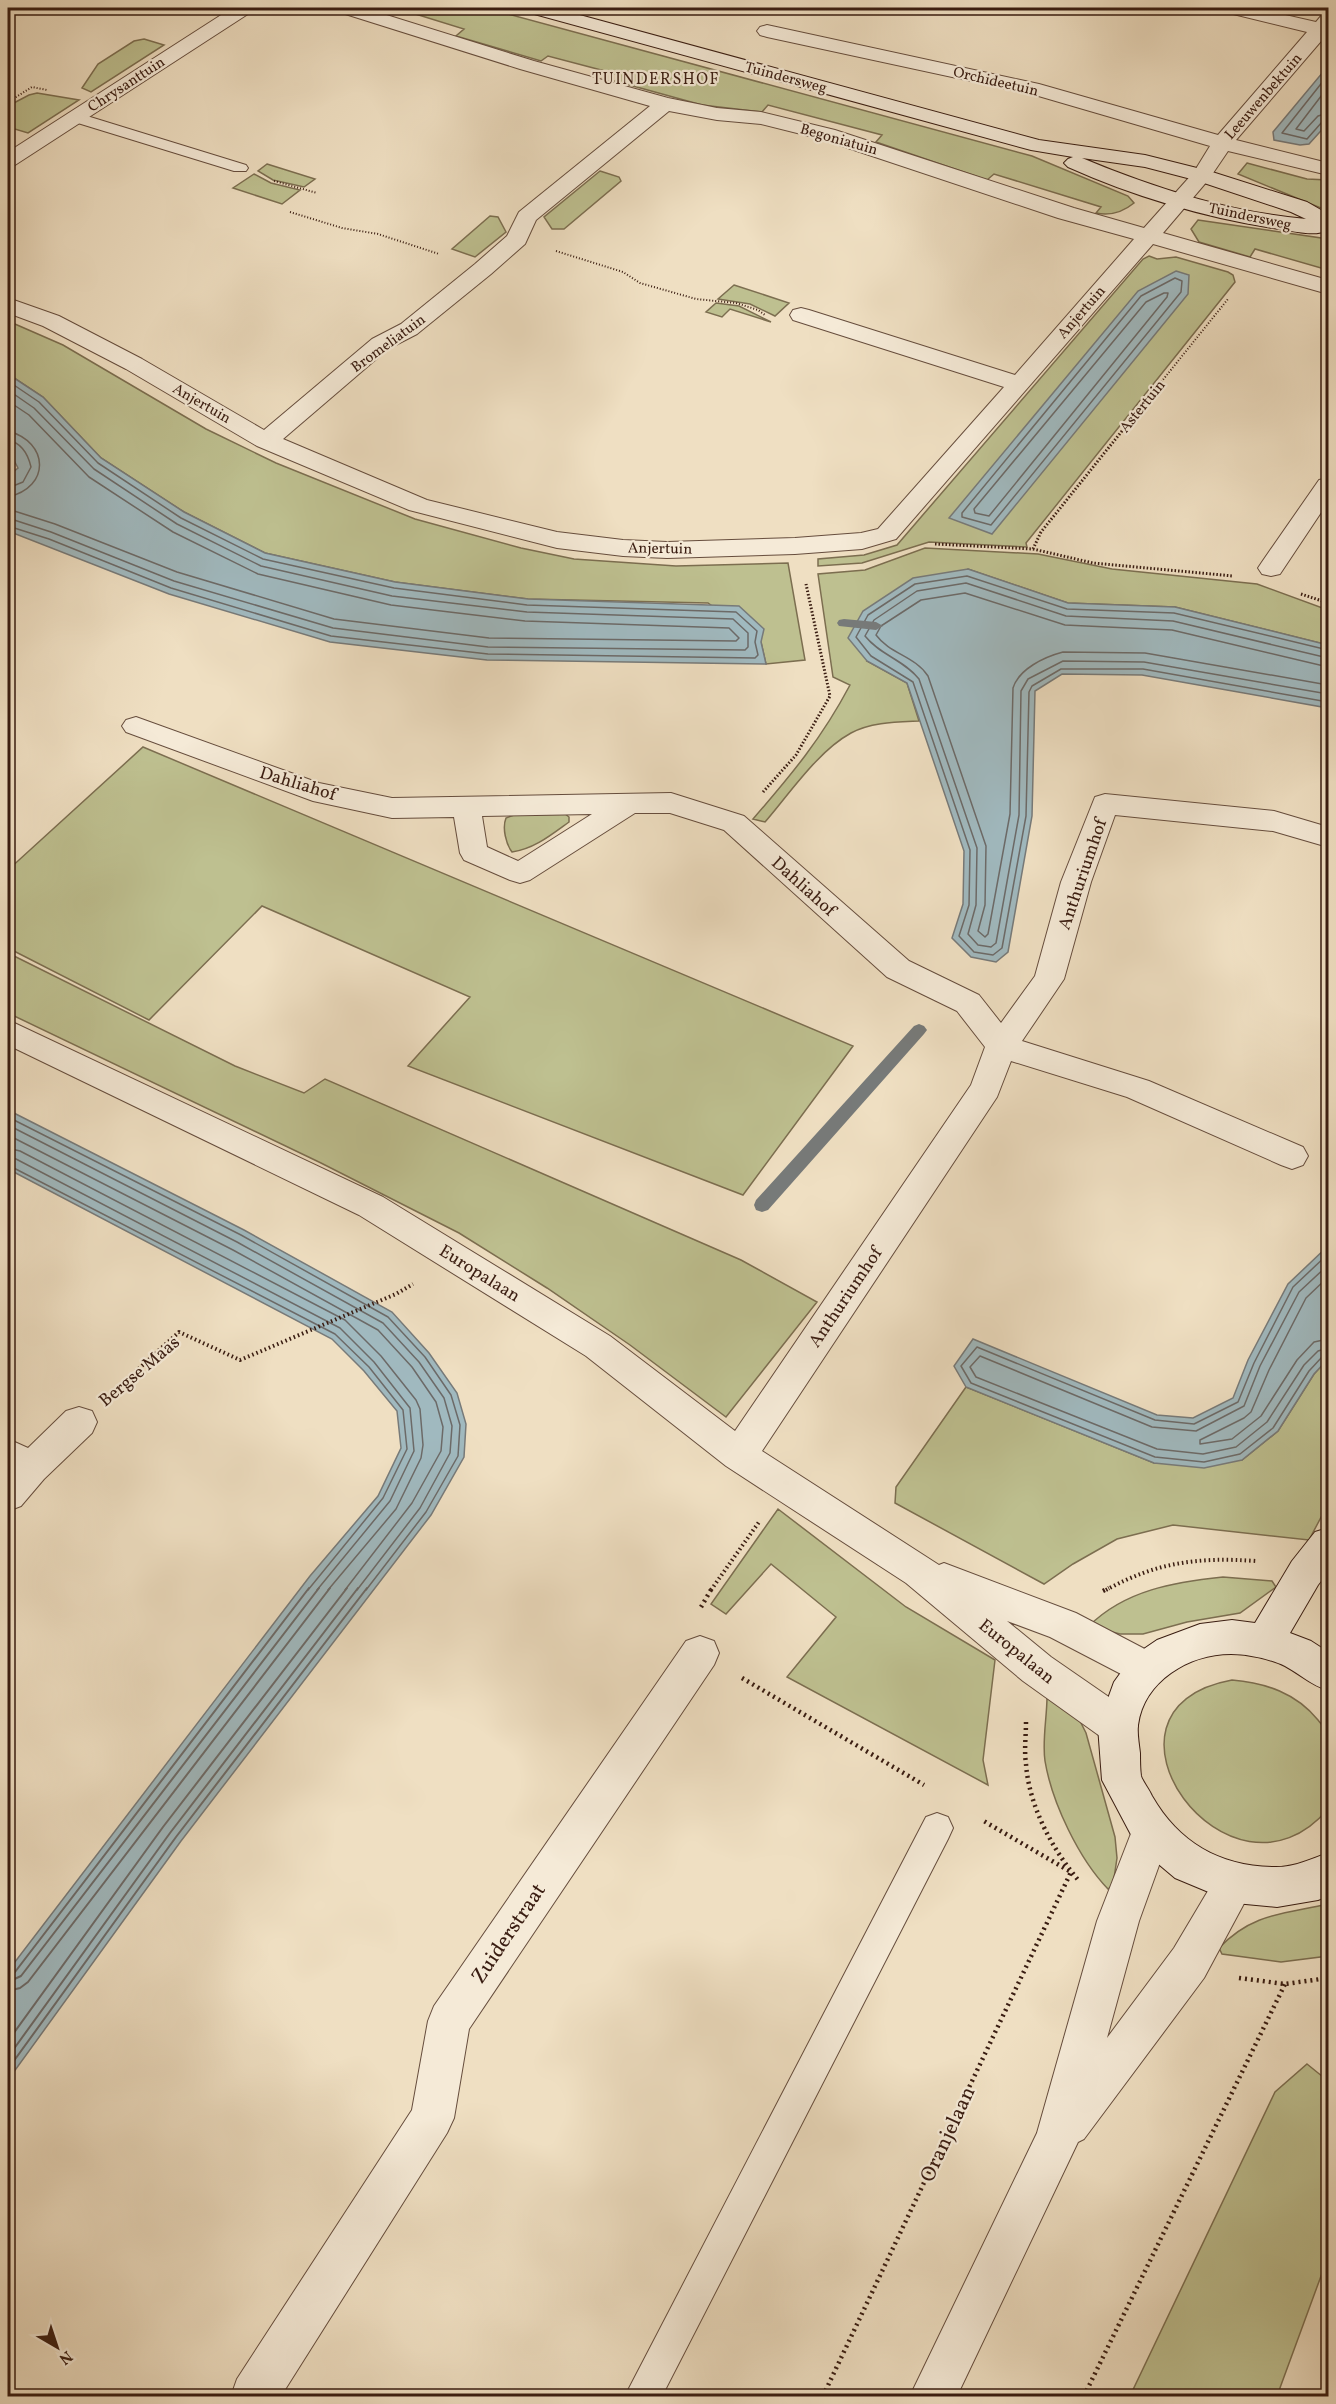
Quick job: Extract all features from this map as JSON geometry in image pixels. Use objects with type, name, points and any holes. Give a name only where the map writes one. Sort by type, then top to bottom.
[{"type":"street","name":"Chrysanttuin","points":[[8,160],[244,8]]},
{"type":"street","name":"Begoniatuin","points":[[346,8],[527,65],[665,104],[717,114],[761,118],[828,134],[1066,213],[1329,287]]},
{"type":"street","name":"Tuindersweg","points":[[534,8],[1038,146],[1145,161],[1202,175],[1299,207],[1329,222]]},
{"type":"street","points":[[1232,8],[1325,24]]},
{"type":"street","name":"Leeuwenbektuin","points":[[1202,175],[1222,143],[1325,24]]},
{"type":"street","name":"Orchideetuin","points":[[767,31],[1039,90],[1222,143],[1328,169]]},
{"type":"street","name":"Bromeliatuin","points":[[266,441],[380,344],[409,329],[483,268],[517,239],[527,218],[665,104]]},
{"type":"street","name":"Tuindersweg","points":[[1038,146],[1088,169],[1178,200],[1285,225],[1329,228]]},
{"type":"street","name":"Anjertuin","points":[[8,305],[51,321],[134,364],[266,441],[418,505],[558,540],[622,548],[667,550],[795,546],[862,541],[887,534],[1202,175]]},
{"type":"street","points":[[801,315],[1019,384]]},
{"type":"street","points":[[1271,568],[1328,485]]},
{"type":"street","name":"Dahliahof","points":[[136,726],[313,791],[393,808],[671,803],[734,823],[898,969],[968,1003],[1001,1046]]},
{"type":"street","name":"Anthuriumhof","points":[[739,1455],[986,1089],[1001,1046],[1048,979],[1076,882],[1105,804],[1274,822],[1329,837]]},
{"type":"street","name":"Dahliahof","points":[[466,806],[474,853],[520,873],[627,805]]},
{"type":"street","name":"Europalaan","points":[[8,1032],[370,1206],[598,1346],[739,1455],[920,1571],[1037,1669],[1118,1726]]},
{"type":"street","points":[[1001,1046],[1138,1089],[1292,1156]]},
{"type":"street","points":[[8,1495],[19,1461],[79,1422]]},
{"type":"street","points":[[1265,1641],[1305,1573],[1329,1544]]},
{"type":"street","name":"Europalaan","points":[[920,1571],[1064,1625],[1146,1669]]},
{"type":"street","points":[[1328,1670],[1297,1653],[1265,1641],[1232,1637],[1200,1641],[1171,1652],[1146,1669],[1128,1695],[1118,1726],[1122,1780],[1151,1832],[1189,1864],[1235,1883],[1277,1887],[1318,1880],[1329,1873]]},
{"type":"street","name":"Zuiderstraat","points":[[254,2397],[432,2118],[449,2021],[700,1653]]},
{"type":"street","points":[[933,2397],[1057,2139],[1119,1922],[1151,1832]]},
{"type":"street","points":[[1057,2139],[1189,1963],[1235,1883]]},
{"type":"lane","points":[[74,117],[240,168]]},
{"type":"lane","points":[[643,2397],[937,1828]]},
{"type":"path","points":[[240,168],[279,183],[317,193]]},
{"type":"path","points":[[290,213],[342,228],[378,234],[483,268]]},
{"type":"path","points":[[517,239],[623,272],[640,283],[696,299],[736,303],[758,310],[771,319]]},
{"type":"path","name":"Astertuin","points":[[1033,549],[1041,532],[1254,266]]},
{"type":"path","points":[[925,544],[1033,549],[1093,562],[1239,577]]},
{"type":"path","points":[[734,823],[796,755],[830,696],[804,573],[795,546]]},
{"type":"path","points":[[1293,591],[1329,603]]},
{"type":"path","name":"Bergse Maas","points":[[79,1422],[179,1332],[240,1360],[396,1294]]},
{"type":"path","points":[[786,1484],[701,1604],[700,1653],[926,1787]]},
{"type":"path","points":[[1064,1625],[1093,1597],[1130,1576],[1170,1563],[1214,1558],[1259,1561],[1305,1573]]},
{"type":"path","name":"Oranjelaan","points":[[823,2397],[1071,1872],[978,1817]]},
{"type":"path","points":[[1084,2397],[1285,1984]]},
{"type":"green space","points":[[396,8],[486,8],[1032,156],[1128,196],[1134,203],[1116,213],[1096,213],[1101,207],[994,174],[987,180],[876,142],[882,135],[768,105],[762,112],[702,105],[615,81],[620,75],[548,56],[541,61],[456,36],[464,29]]},
{"type":"green space","points":[[144,39],[164,45],[91,92],[82,88],[98,64],[134,41]]},
{"type":"green space","points":[[37,93],[79,100],[28,133],[8,127],[8,106]]},
{"type":"green space","points":[[1247,163],[1307,179],[1328,180],[1328,211],[1238,174]]},
{"type":"green space","points":[[267,164],[315,179],[304,187],[273,180],[258,171]]},
{"type":"green space","points":[[600,171],[619,177],[621,181],[564,229],[552,229],[544,217]]},
{"type":"green space","points":[[254,174],[271,183],[300,190],[282,204],[233,188]]},
{"type":"green space","points":[[490,216],[498,217],[506,232],[475,257],[452,249]]},
{"type":"green space","points":[[1198,220],[1328,239],[1328,270],[1255,249],[1250,257],[1199,242],[1191,229]]},
{"type":"green space","points":[[1149,256],[1157,259],[1176,257],[1228,272],[1233,275],[1235,282],[1026,543],[1027,547],[929,542],[862,563],[818,566],[818,559],[864,555],[897,545],[1143,259]]},
{"type":"green space","points":[[734,285],[789,303],[775,316],[750,304],[718,299]]},
{"type":"green space","points":[[716,303],[739,306],[771,322],[730,309],[722,317],[706,312]]},
{"type":"green space","points":[[8,321],[63,345],[206,429],[276,463],[415,519],[521,548],[574,559],[676,566],[788,563],[805,660],[766,664],[761,642],[708,603],[528,599],[395,582],[265,553],[184,512],[101,458],[43,397],[8,374]]},
{"type":"green space","points":[[925,548],[1038,554],[1112,569],[1257,584],[1328,610],[1328,645],[1175,607],[1068,603],[968,569],[867,661],[907,683],[919,721],[876,725],[851,733],[816,761],[765,822],[753,819],[806,755],[829,722],[850,685],[833,677],[818,574],[865,570]]},
{"type":"green space","points":[[143,747],[853,1046],[743,1195],[408,1066],[470,997],[262,906],[149,1020],[8,948],[8,870]]},
{"type":"green space","points":[[564,813],[569,817],[569,822],[535,845],[512,852],[505,836],[506,818],[514,815]]},
{"type":"green space","points":[[8,953],[235,1066],[304,1093],[325,1079],[741,1260],[817,1302],[726,1417],[630,1345],[547,1288],[459,1233],[321,1163],[8,1013]]},
{"type":"green space","points":[[1328,1359],[1328,1504],[1309,1540],[1173,1525],[1117,1539],[1073,1564],[1044,1584],[895,1503],[896,1487],[966,1387],[1154,1463],[1242,1460],[1278,1431],[1314,1374]]},
{"type":"green space","points":[[778,1509],[906,1607],[995,1660],[983,1760],[988,1785],[787,1677],[836,1617],[771,1564],[726,1614],[711,1604]]},
{"type":"green space","points":[[1223,1577],[1272,1581],[1276,1587],[1240,1613],[1187,1622],[1143,1634],[1120,1634],[1089,1626],[1118,1604],[1135,1596],[1169,1585]]},
{"type":"green space","points":[[1232,1680],[1268,1687],[1290,1696],[1309,1711],[1328,1735],[1330,1760],[1328,1809],[1289,1838],[1249,1841],[1213,1826],[1184,1798],[1167,1764],[1166,1729],[1186,1699]]},
{"type":"green space","points":[[1047,1697],[1078,1717],[1086,1733],[1115,1837],[1117,1858],[1113,1885],[1108,1889],[1097,1877],[1077,1846],[1054,1795],[1044,1753]]},
{"type":"green space","points":[[1328,1904],[1328,1956],[1281,1962],[1222,1954],[1219,1948],[1231,1936],[1256,1921]]},
{"type":"green space","points":[[1307,2064],[1328,2081],[1328,2257],[1277,2396],[1130,2396],[1275,2092]]},
{"type":"water","points":[[1328,66],[1328,123],[1309,144],[1300,145],[1274,140],[1273,132]]},
{"type":"water","points":[[1176,271],[1189,275],[1188,294],[992,534],[949,518],[1138,291]]},
{"type":"water","points":[[8,374],[43,397],[101,458],[184,512],[265,553],[395,582],[528,599],[739,606],[764,629],[761,642],[766,664],[487,660],[330,642],[169,594],[8,531],[8,476],[18,468],[8,449]]},
{"type":"water","points":[[968,569],[1068,603],[1175,607],[1328,645],[1328,708],[1142,675],[1062,674],[1035,691],[1032,816],[1008,952],[996,962],[971,957],[952,938],[963,904],[964,851],[907,683],[867,661],[848,638],[863,611],[913,578]]},
{"type":"water","points":[[8,1110],[244,1230],[392,1312],[429,1353],[457,1393],[466,1424],[464,1457],[431,1515],[181,1841],[8,2080],[8,1971],[310,1576],[378,1496],[401,1448],[397,1411],[364,1371],[332,1339],[8,1169]]},
{"type":"water","points":[[1328,1246],[1328,1359],[1314,1374],[1278,1431],[1242,1460],[1204,1468],[1154,1463],[966,1387],[954,1366],[973,1339],[1157,1415],[1193,1418],[1233,1398],[1248,1360],[1288,1284]]},
{"type":"waterway","points":[[844,623],[876,626]]},
{"type":"waterway","points":[[762,1205],[919,1030]]},
{"type":"district","name":"TUINDERSHOF","points":[[656,78]]}]
